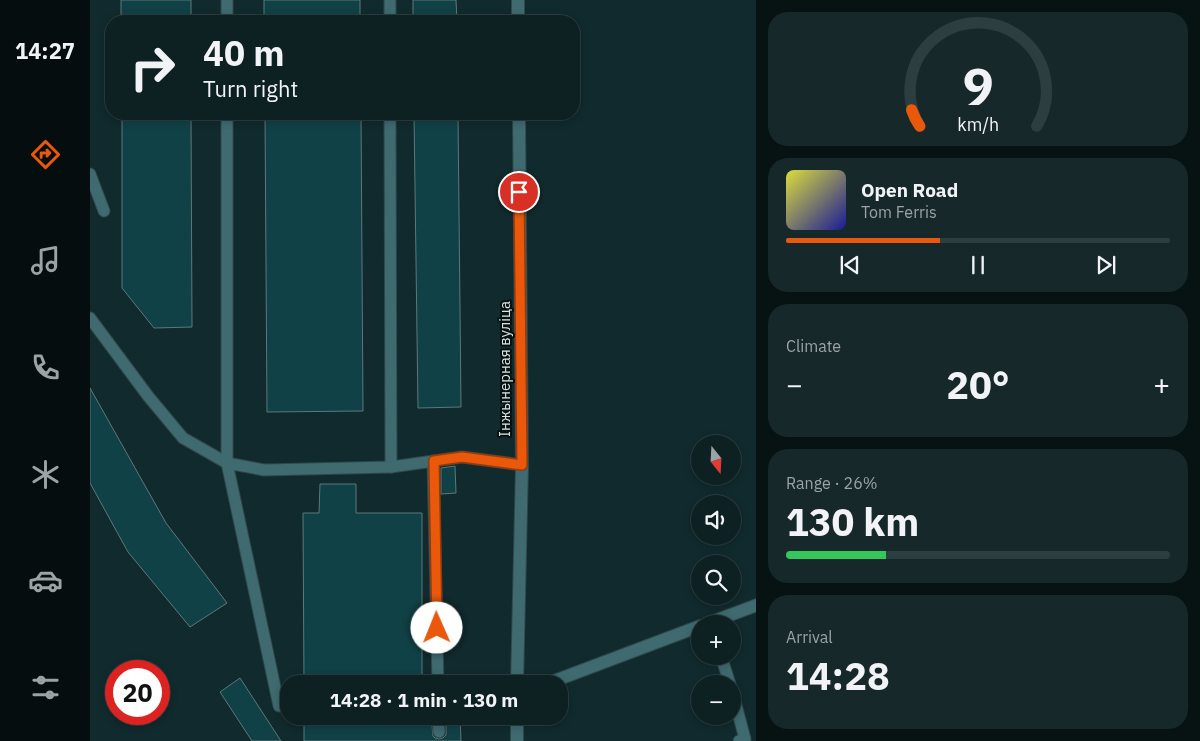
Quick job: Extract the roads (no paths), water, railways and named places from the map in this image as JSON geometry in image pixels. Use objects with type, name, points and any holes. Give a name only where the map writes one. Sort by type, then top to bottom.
[{"type":"street","points":[[518,0],[518,15]]},
{"type":"street","name":"Інжынерная вуліца","points":[[517,675],[522,465],[519,120]]},
{"type":"street","points":[[730,615],[756,605]]},
{"type":"street","points":[[568,676],[691,630]]},
{"type":"street","points":[[517,725],[517,741]]},
{"type":"lane","points":[[226,0],[226,15]]},
{"type":"lane","points":[[390,0],[390,15]]},
{"type":"lane","points":[[227,120],[227,463],[279,706]]},
{"type":"lane","points":[[390,120],[391,467]]},
{"type":"lane","points":[[90,174],[104,211]]},
{"type":"lane","points":[[90,318],[148,396],[183,438],[227,463],[264,470],[391,467],[462,457],[522,465]]},
{"type":"lane","points":[[434,461],[438,675]]},
{"type":"lane","points":[[739,741],[745,739],[741,724]]},
{"type":"lane","points":[[439,725],[439,732]]}]
